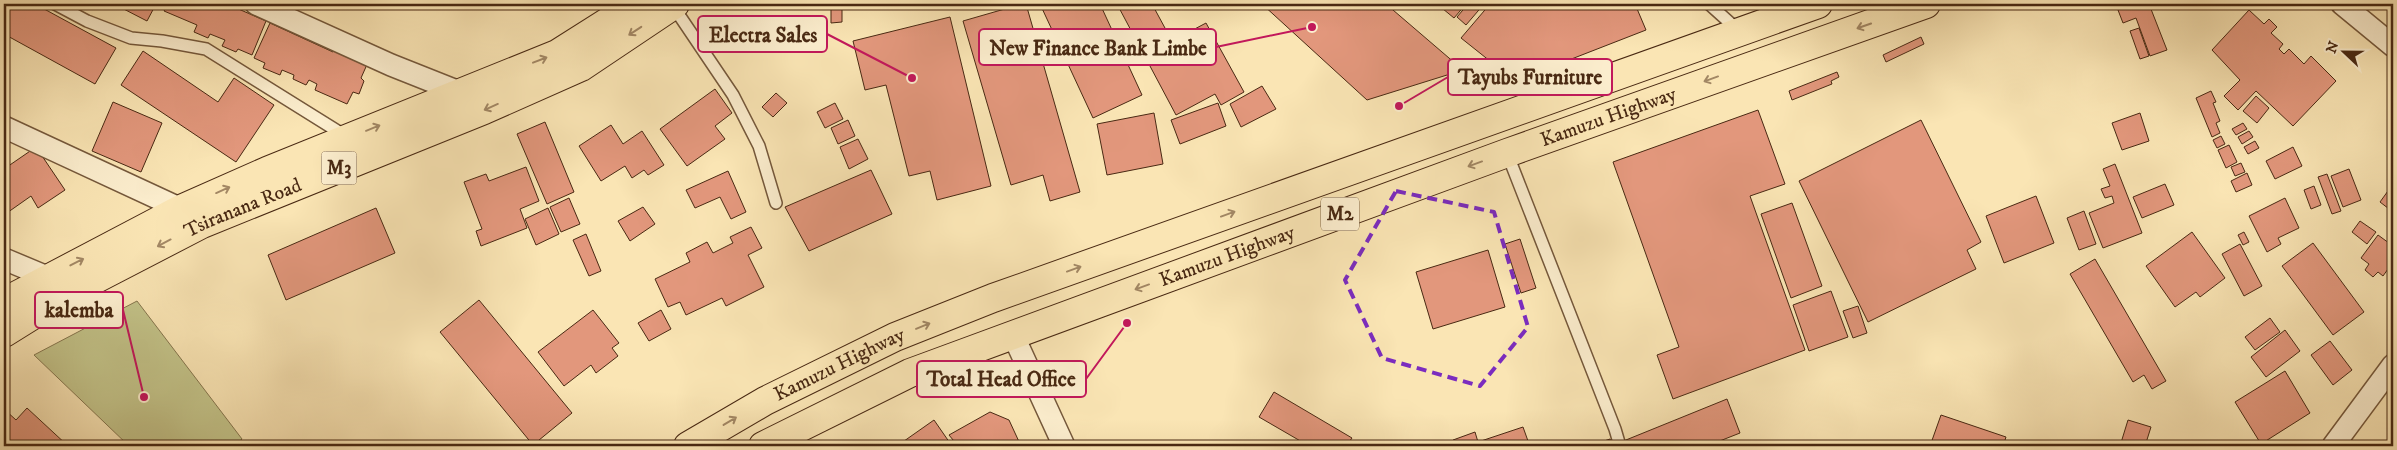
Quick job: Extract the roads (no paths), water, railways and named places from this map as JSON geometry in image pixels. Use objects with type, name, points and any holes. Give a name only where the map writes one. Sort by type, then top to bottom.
[{"type":"highway","name":"Tsiranana Road","points":[[4,302],[181,209],[458,92],[557,54],[636,4]]},
{"type":"highway","name":"Kamuzu Highway","points":[[688,446],[773,396],[896,337],[993,298],[1818,4]]},
{"type":"highway","name":"Kamuzu Highway","points":[[763,446],[910,373],[1507,153],[1926,4]]},
{"type":"highway","name":"Tsiranana Road","points":[[4,333],[65,295],[202,224],[484,110],[580,67],[674,5]]},
{"type":"street","points":[[256,4],[391,65],[458,92]]},
{"type":"street","points":[[2342,4],[2393,46]]},
{"type":"street","points":[[4,127],[181,209]]},
{"type":"street","points":[[4,259],[47,278]]},
{"type":"street","points":[[1013,335],[1064,446]]},
{"type":"street","points":[[2333,446],[2393,365]]},
{"type":"lane","points":[[55,4],[87,21],[131,38],[162,41],[206,49],[348,138]]},
{"type":"lane","points":[[1709,4],[1740,32]]},
{"type":"lane","points":[[674,5],[733,95],[759,146],[776,203]]},
{"type":"lane","points":[[1507,153],[1616,429],[1620,446]]},
{"type":"place","name":"New Finance Bank Limbe","points":[[1312,27]]},
{"type":"place","name":"Electra Sales","points":[[912,78]]},
{"type":"place","name":"Tayubs Furniture","points":[[1399,106]]},
{"type":"place","name":"Total Head Office","points":[[1127,323]]},
{"type":"place","name":"kalemba","points":[[144,397]]}]
